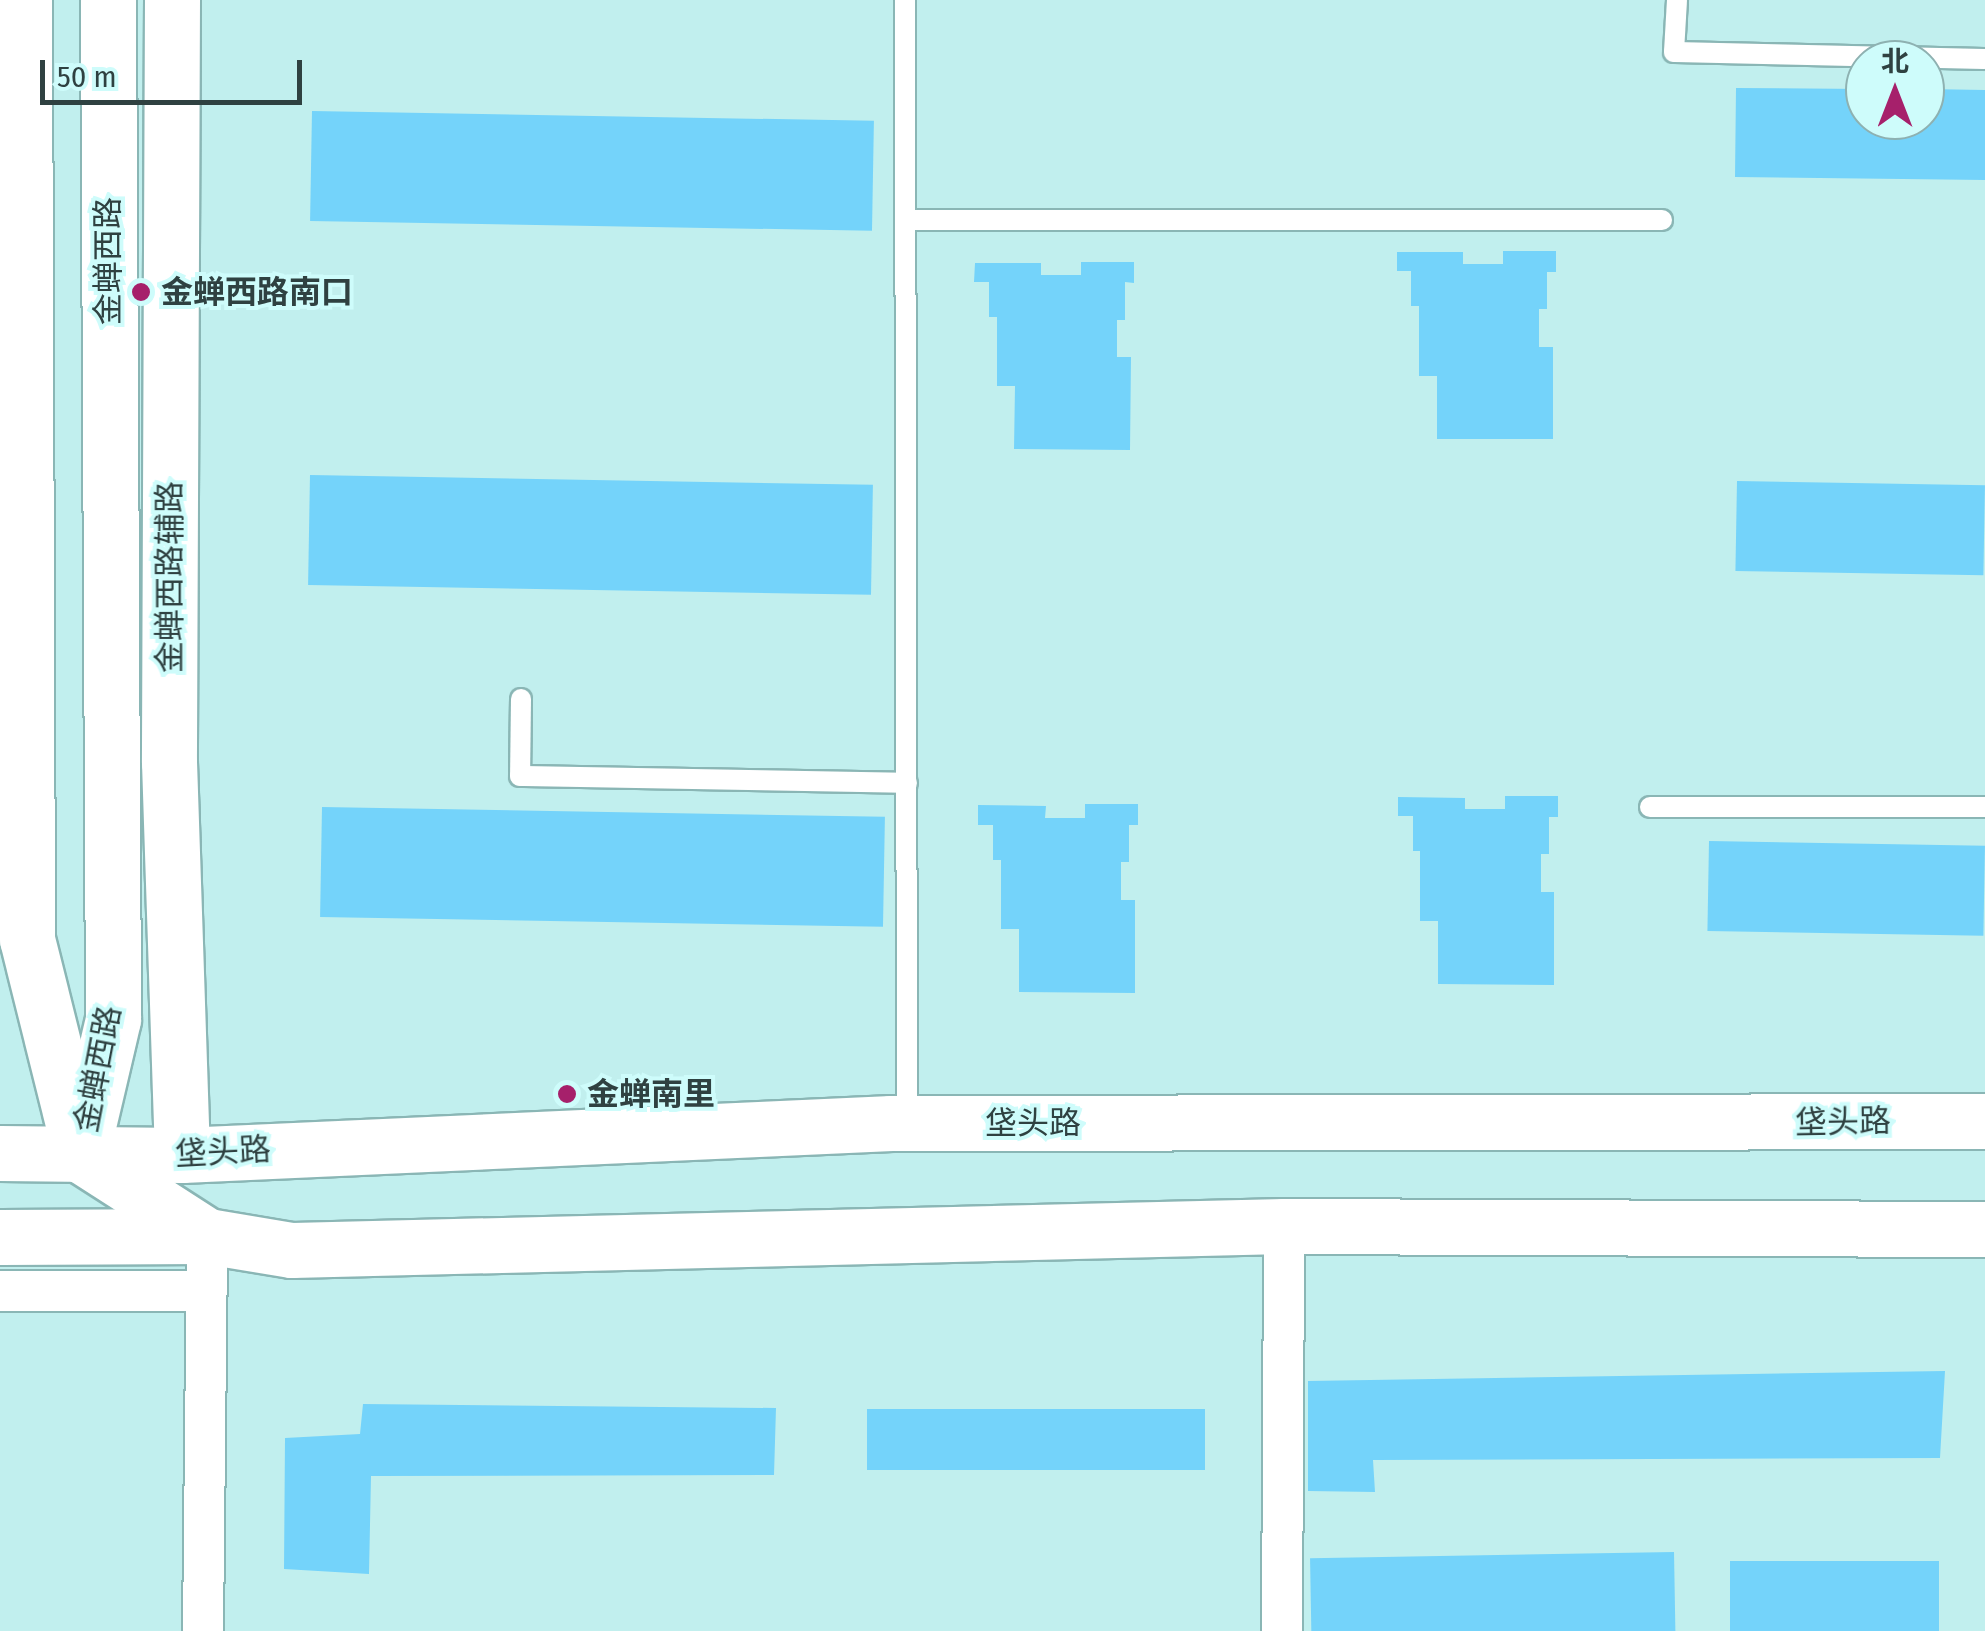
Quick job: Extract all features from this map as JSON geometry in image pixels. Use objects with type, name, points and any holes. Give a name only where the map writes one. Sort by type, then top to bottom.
[{"type":"main road","name":"金蝉西路","points":[[24,0],[27,939],[81,1155]]},
{"type":"main road","name":"金蝉西路","points":[[81,1155],[114,1019],[108,0]]},
{"type":"main road","name":"金蝉西路辅路","points":[[172,0],[170,762],[182,1155]]},
{"type":"main road","name":"垡头路","points":[[0,1153],[182,1155],[562,1132],[908,1123],[1985,1120]]},
{"type":"main road","name":"垡头路","points":[[81,1155],[207,1236]]},
{"type":"main road","name":"垡头路","points":[[0,1237],[207,1236],[292,1250],[1284,1226],[1985,1229]]},
{"type":"street","points":[[1282,1631],[1284,1226]]},
{"type":"street","points":[[203,1631],[207,1236]]},
{"type":"street","points":[[0,1291],[206,1292]]},
{"type":"lane","points":[[905,0],[908,1123]]},
{"type":"lane","points":[[1678,0],[1674,52],[1985,60]]},
{"type":"lane","points":[[906,220],[1662,220]]},
{"type":"lane","points":[[521,700],[520,776],[906,783]]},
{"type":"lane","points":[[1650,807],[1985,807]]},
{"type":"building","points":[[1736,88],[1845,89],[1845,140],[1945,140],[1945,89],[1985,90],[1985,180],[1735,177]]},
{"type":"building","points":[[312,111],[874,121],[872,231],[310,221]]},
{"type":"building","points":[[1503,251],[1556,251],[1556,272],[1547,272],[1547,309],[1539,309],[1539,347],[1553,347],[1553,439],[1437,439],[1437,376],[1419,376],[1419,306],[1411,306],[1411,271],[1397,271],[1397,252],[1463,252],[1463,264],[1503,264]]},
{"type":"building","points":[[1081,262],[1134,262],[1134,283],[1125,282],[1125,320],[1117,320],[1117,357],[1131,357],[1130,450],[1014,449],[1015,386],[997,386],[997,317],[989,317],[989,282],[974,282],[975,263],[1041,263],[1041,275],[1081,275]]},
{"type":"building","points":[[310,475],[873,485],[871,595],[308,585]]},
{"type":"building","points":[[1737,481],[1985,485],[1983,575],[1735,571]]},
{"type":"building","points":[[1505,796],[1558,796],[1558,817],[1549,817],[1549,854],[1541,854],[1541,892],[1554,892],[1554,985],[1438,984],[1438,921],[1420,921],[1420,851],[1413,851],[1413,816],[1398,816],[1398,797],[1465,798],[1465,809],[1505,809]]},
{"type":"building","points":[[1085,804],[1138,804],[1138,825],[1129,825],[1129,862],[1121,862],[1121,900],[1135,900],[1135,993],[1019,992],[1019,929],[1001,929],[1001,860],[993,860],[993,825],[978,825],[978,805],[1046,806],[1045,818],[1085,818]]},
{"type":"building","points":[[322,807],[885,817],[883,927],[320,917]]},
{"type":"building","points":[[1709,841],[1985,846],[1983,936],[1707,931]]},
{"type":"building","points":[[1945,1371],[1940,1458],[1373,1460],[1375,1492],[1308,1491],[1308,1381]]},
{"type":"building","points":[[363,1404],[776,1408],[774,1475],[371,1476],[369,1574],[284,1569],[285,1438],[360,1434]]},
{"type":"building","points":[[867,1409],[1205,1409],[1205,1470],[867,1470]]},
{"type":"building","points":[[1674,1552],[1675,1631],[1311,1631],[1310,1558]]},
{"type":"building","points":[[1730,1561],[1939,1561],[1939,1631],[1730,1631]]},
{"type":"place","name":"金蝉西路南口","points":[[141,292]]},
{"type":"place","name":"金蝉南里","points":[[567,1094]]}]
